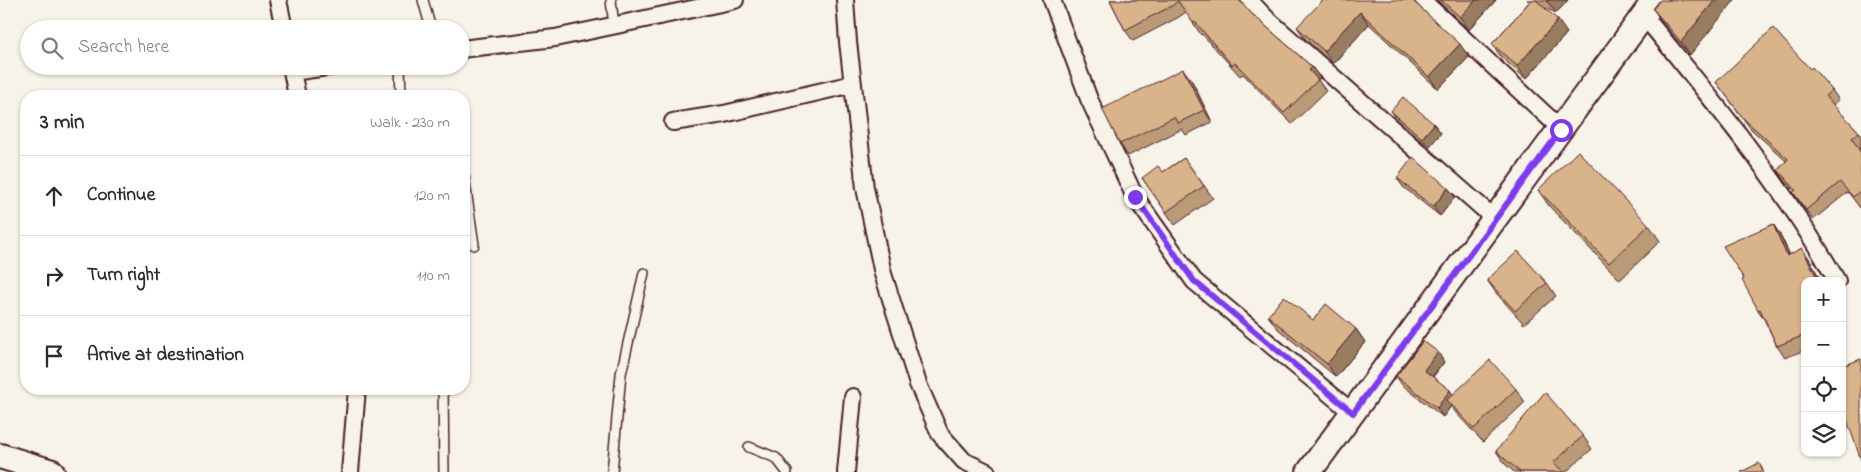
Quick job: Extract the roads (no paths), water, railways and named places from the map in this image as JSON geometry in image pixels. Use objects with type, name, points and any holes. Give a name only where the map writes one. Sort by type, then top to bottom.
[{"type":"street","points":[[278,0],[282,20]]},
{"type":"street","points":[[470,48],[555,38],[735,0]]},
{"type":"street","points":[[845,0],[865,188],[883,274],[918,384],[940,434],[964,461],[987,472]]},
{"type":"street","points":[[1052,0],[1089,99],[1135,197],[1194,281],[1353,413]]},
{"type":"street","points":[[1249,0],[1265,17],[1495,220]]},
{"type":"street","points":[[1422,0],[1561,130]]},
{"type":"street","points":[[1309,472],[1649,8],[1813,238],[1835,277]]},
{"type":"street","points":[[293,75],[295,90]]},
{"type":"street","points":[[673,122],[724,114],[853,84]]},
{"type":"street","points":[[350,472],[356,395]]},
{"type":"street","points":[[846,472],[853,397]]},
{"type":"street","points":[[0,456],[52,472]]},
{"type":"lane","points":[[423,0],[429,20]]},
{"type":"lane","points":[[610,0],[614,26]]},
{"type":"lane","points":[[400,75],[401,90]]},
{"type":"lane","points":[[470,217],[474,245]]},
{"type":"lane","points":[[612,472],[621,374],[644,273]]},
{"type":"lane","points":[[443,395],[444,472]]},
{"type":"lane","points":[[749,447],[776,458],[787,472]]}]
